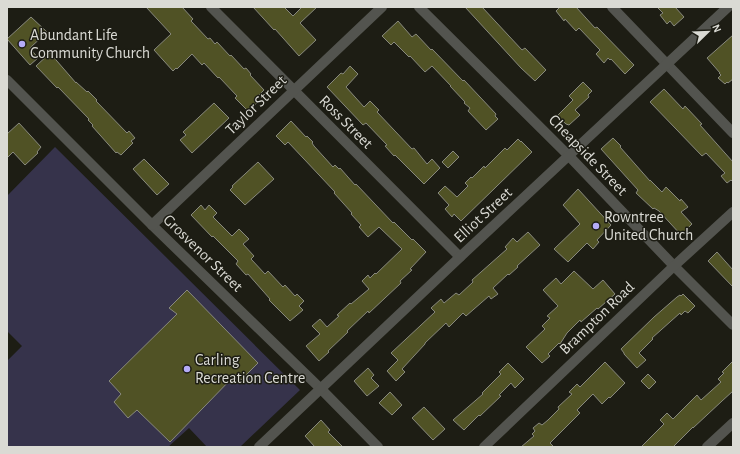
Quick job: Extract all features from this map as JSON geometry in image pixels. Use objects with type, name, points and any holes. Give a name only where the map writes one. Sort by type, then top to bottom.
[{"type":"street","name":"Ross Street","points":[[211,7],[460,257]]},
{"type":"street","name":"Taylor Street","points":[[152,225],[382,7]]},
{"type":"street","name":"Cheapside Street","points":[[419,7],[569,156],[674,266],[733,325]]},
{"type":"street","points":[[612,7],[733,133]]},
{"type":"street","name":"Elliot Street","points":[[259,447],[728,7]]},
{"type":"street","name":"Grosvenor Street","points":[[7,80],[378,447]]},
{"type":"street","name":"Brampton Road","points":[[484,447],[674,266],[733,212]]},
{"type":"street","points":[[707,447],[733,423]]},
{"type":"shaded area","points":[[55,147],[300,390],[240,447],[207,447],[189,428],[168,447],[7,447],[7,361],[22,346],[7,331],[7,196]]},
{"type":"building","points":[[146,7],[182,7],[193,19],[191,21],[208,39],[210,38],[215,44],[217,42],[244,69],[246,68],[251,74],[250,75],[264,90],[254,100],[257,103],[248,111],[235,98],[237,96],[219,77],[218,78],[204,63],[202,65],[192,54],[173,71],[154,50],[171,34]]},
{"type":"building","points":[[253,7],[284,7],[293,16],[302,7],[317,7],[300,23],[316,40],[299,56]]},
{"type":"building","points":[[465,7],[482,7],[522,50],[525,48],[546,70],[535,81],[521,68]]},
{"type":"building","points":[[560,7],[576,7],[595,28],[597,27],[634,65],[625,74],[611,59],[610,60],[608,58],[604,63],[596,54],[600,50],[579,28],[576,31],[565,19],[564,21],[556,11]]},
{"type":"building","points":[[657,7],[675,7],[684,17],[674,26],[670,21],[667,24],[660,15],[663,13]]},
{"type":"building","name":"Abundant Life Community Church","points":[[31,17],[47,32],[30,48],[38,58],[30,65],[7,39]]},
{"type":"building","points":[[398,21],[412,37],[416,34],[431,50],[432,49],[496,114],[495,116],[498,119],[486,130],[468,111],[470,108],[464,103],[465,102],[432,66],[425,72],[394,42],[391,45],[382,36]]},
{"type":"building","points":[[733,35],[733,79],[725,84],[718,78],[721,75],[720,73],[707,58]]},
{"type":"building","points":[[50,53],[76,83],[87,92],[88,91],[127,133],[129,131],[135,138],[131,141],[133,143],[121,155],[117,152],[116,153],[92,126],[93,125],[88,120],[89,119],[36,66]]},
{"type":"building","points":[[350,66],[358,74],[346,87],[364,107],[370,101],[379,110],[377,112],[412,149],[414,148],[427,164],[432,159],[440,168],[424,184],[395,155],[394,156],[385,146],[387,145],[366,123],[363,125],[327,87]]},
{"type":"building","points":[[583,82],[592,91],[588,95],[589,97],[575,110],[580,115],[569,125],[566,124],[557,116],[573,100],[569,96]]},
{"type":"building","points":[[664,89],[683,109],[685,106],[733,162],[733,182],[731,180],[727,183],[721,176],[725,173],[706,153],[702,156],[650,102]]},
{"type":"building","points":[[214,103],[229,118],[192,153],[180,140],[186,135],[183,132]]},
{"type":"building","points":[[291,121],[306,137],[307,136],[313,142],[312,143],[314,146],[333,167],[335,165],[339,169],[340,168],[393,223],[394,222],[426,252],[410,269],[412,270],[400,281],[401,283],[369,313],[368,311],[319,361],[306,346],[320,334],[312,326],[320,319],[327,327],[350,303],[351,304],[369,289],[362,281],[368,275],[370,278],[375,273],[376,274],[402,249],[379,227],[368,237],[359,227],[361,225],[334,193],[335,192],[288,142],[285,145],[276,136]]},
{"type":"building","points":[[19,123],[41,147],[37,152],[38,153],[25,165],[13,152],[7,158],[7,134]]},
{"type":"building","points":[[613,138],[650,181],[662,192],[666,187],[680,201],[681,199],[688,207],[681,212],[692,224],[681,235],[659,211],[654,208],[653,209],[636,193],[638,190],[601,149]]},
{"type":"building","points":[[518,139],[532,152],[461,221],[454,214],[452,217],[445,209],[449,205],[438,193],[445,186],[457,197],[468,186],[465,183],[471,177],[472,178],[484,166],[485,168],[505,148],[507,150]]},
{"type":"building","points":[[453,151],[459,157],[448,168],[442,162]]},
{"type":"building","points":[[144,159],[169,184],[157,195],[133,169]]},
{"type":"building","points":[[258,162],[274,179],[245,205],[230,190],[233,187],[232,186]]},
{"type":"building","name":"Rowntree United Church","points":[[578,189],[611,225],[597,240],[599,242],[593,249],[587,243],[568,262],[554,249],[580,224],[563,205]]},
{"type":"building","points":[[201,205],[205,210],[209,205],[217,213],[213,217],[232,236],[239,229],[249,239],[243,244],[254,256],[251,259],[265,274],[268,271],[283,287],[285,285],[295,296],[297,294],[304,301],[299,306],[303,310],[290,321],[269,300],[270,299],[248,274],[246,275],[236,264],[238,261],[191,215]]},
{"type":"building","points":[[528,232],[540,245],[517,266],[518,267],[493,288],[498,294],[491,299],[489,296],[466,316],[463,313],[449,327],[446,323],[425,343],[402,369],[405,372],[396,381],[387,371],[398,360],[391,353],[435,312],[431,308],[441,299],[444,303],[456,293],[459,295],[473,282],[472,280],[507,249],[505,247],[513,238],[517,242]]},
{"type":"building","points":[[717,252],[733,270],[733,287],[708,261]]},
{"type":"building","points":[[574,271],[593,289],[603,280],[615,294],[581,322],[580,320],[567,333],[560,344],[559,343],[548,354],[550,356],[542,363],[526,347],[545,329],[542,326],[550,318],[547,316],[558,306],[543,290],[556,278],[561,284]]},
{"type":"building","name":"Carling Recreation Centre","points":[[187,290],[258,363],[241,380],[236,374],[170,442],[137,410],[128,418],[114,402],[121,394],[109,381],[177,314],[169,308]]},
{"type":"building","points":[[683,294],[695,306],[688,313],[685,311],[681,315],[680,313],[652,338],[653,339],[639,353],[646,360],[637,368],[621,349],[654,317],[677,297]]},
{"type":"building","points":[[733,361],[733,391],[673,447],[641,447],[664,424],[660,420],[667,413],[673,419],[697,395],[701,400],[721,382],[718,379],[724,373],[722,372]]},
{"type":"building","points":[[605,362],[625,383],[602,404],[593,394],[577,410],[580,413],[550,443],[554,447],[521,447],[534,436],[532,434],[535,431],[533,428],[539,423],[542,425],[548,420],[559,409],[558,407],[572,394],[569,392],[577,384],[580,387]]},
{"type":"building","points":[[508,363],[524,379],[515,388],[511,383],[499,395],[501,396],[464,430],[453,420],[483,394],[482,393],[501,374],[499,372]]},
{"type":"building","points":[[368,368],[374,375],[371,378],[379,386],[367,396],[354,381]]},
{"type":"building","points":[[648,374],[656,382],[649,389],[641,381]]},
{"type":"building","points":[[390,392],[402,405],[392,415],[379,403]]},
{"type":"building","points":[[424,407],[445,429],[433,440],[412,418]]},
{"type":"building","points":[[321,420],[330,430],[328,432],[343,447],[315,447],[305,436]]},
{"type":"place","name":"Abundant Life Community Church","points":[[22,44]]},
{"type":"place","name":"Rowntree United Church","points":[[596,226]]},
{"type":"place","name":"Carling Recreation Centre","points":[[187,369]]}]
